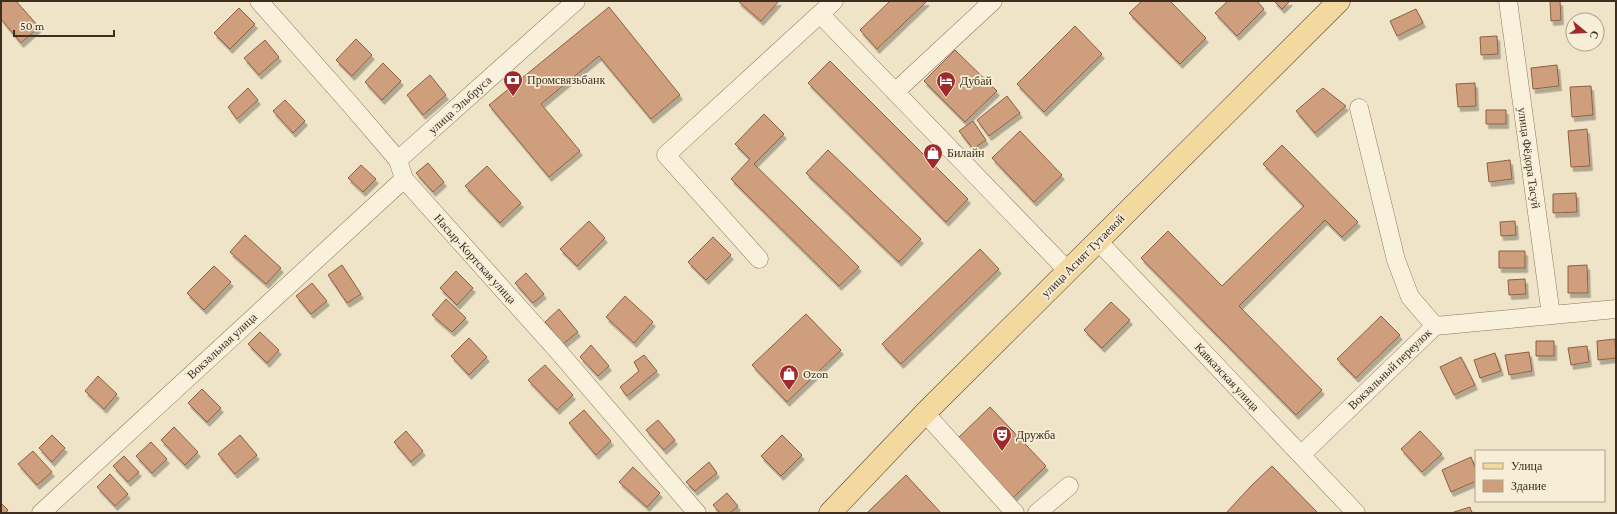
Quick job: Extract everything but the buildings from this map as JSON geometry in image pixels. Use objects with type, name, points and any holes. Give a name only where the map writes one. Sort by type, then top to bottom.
[{"type":"main road","name":"улица Асият Тутаевой","points":[[830,513],[925,413],[1339,1]]},
{"type":"street","name":"Насыр-Кортская улица","points":[[259,1],[398,160],[404,179],[563,357],[697,513]]},
{"type":"street","name":"улица Эльбруса","points":[[398,160],[576,1]]},
{"type":"street","points":[[759,259],[666,155],[834,1]]},
{"type":"street","points":[[895,92],[993,1]]},
{"type":"street","name":"улица Фёдора Тасуй","points":[[1508,1],[1551,315]]},
{"type":"street","points":[[820,14],[1068,271]]},
{"type":"street","points":[[1359,108],[1396,260],[1410,297],[1435,326]]},
{"type":"street","name":"Вокзальная улица","points":[[41,513],[404,179]]},
{"type":"street","name":"Кавказская улица","points":[[1098,241],[1356,513]]},
{"type":"street","name":"Вокзальный переулок","points":[[1301,455],[1435,326],[1616,309]]},
{"type":"street","points":[[925,413],[1008,511]]},
{"type":"street","points":[[1037,513],[1068,486]]},
{"type":"place","name":"Промсвязьбанк","points":[[513,97]]},
{"type":"place","name":"Дубай","points":[[946,98]]},
{"type":"place","name":"Билайн","points":[[933,170]]},
{"type":"place","name":"Ozon","points":[[789,391]]},
{"type":"place","name":"Дружба","points":[[1002,452]]}]
